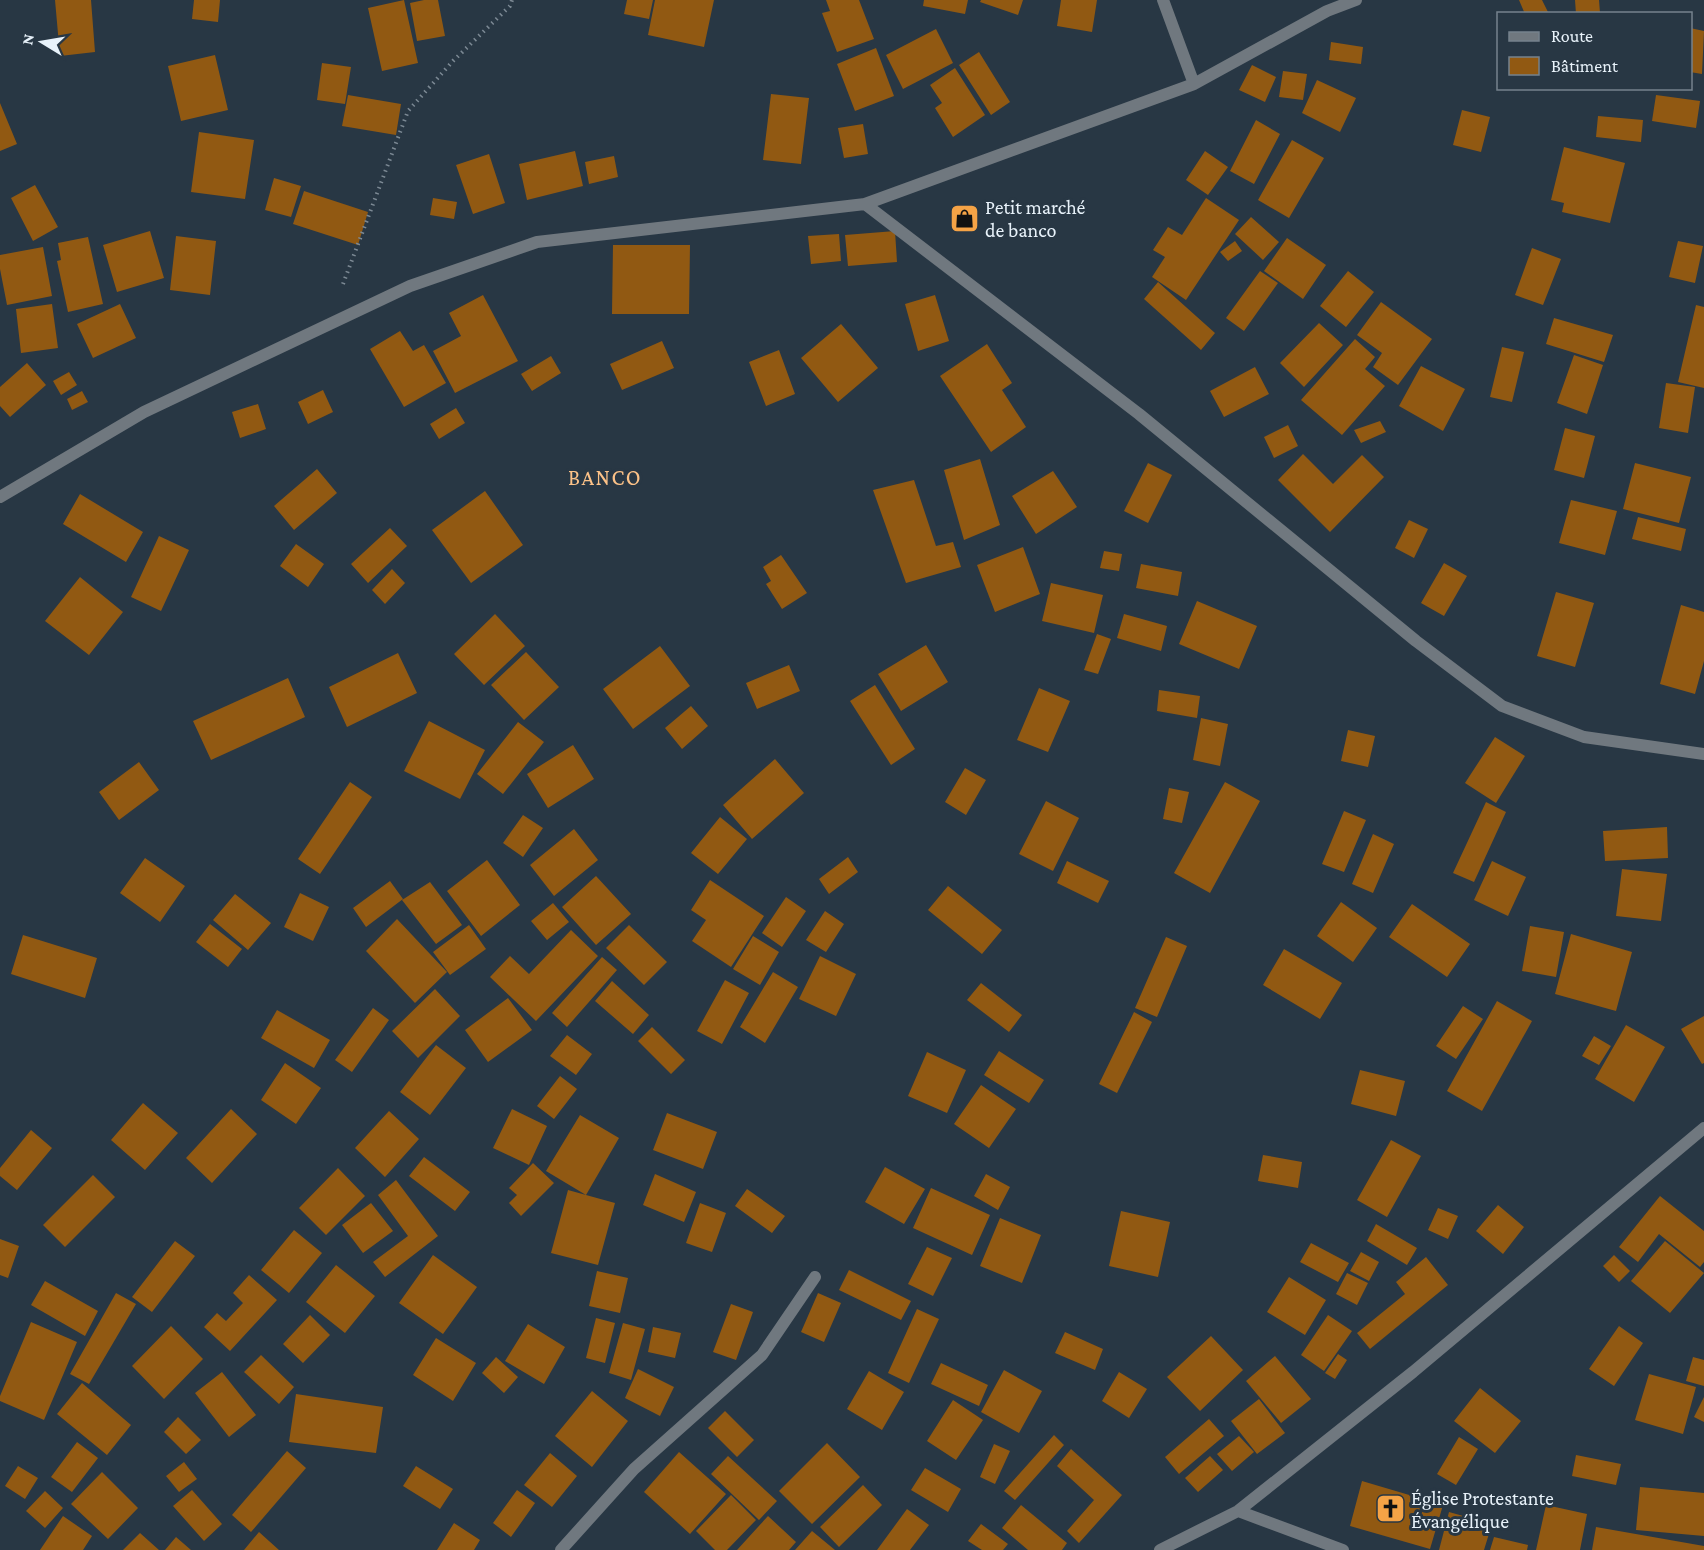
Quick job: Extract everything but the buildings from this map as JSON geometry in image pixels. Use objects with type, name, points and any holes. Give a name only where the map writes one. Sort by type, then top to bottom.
[{"type":"street","points":[[1163,0],[1194,84]]},
{"type":"street","points":[[0,497],[144,412],[410,286],[537,242],[865,204],[1194,84],[1327,11],[1356,0]]},
{"type":"street","points":[[865,204],[1139,414],[1416,641],[1502,706],[1584,737],[1704,754]]},
{"type":"street","points":[[1160,1550],[1238,1510],[1413,1372],[1704,1128]]},
{"type":"street","points":[[561,1550],[634,1469],[762,1355],[815,1277]]},
{"type":"street","points":[[1238,1510],[1343,1550]]},
{"type":"path","points":[[328,324],[408,111],[453,61],[510,6],[512,0]]},
{"type":"place","name":"Petit marché de banco","points":[[964,218]]},
{"type":"place","name":"Église Protestante Évangélique","points":[[1390,1509]]},
{"type":"district","name":"BANCO","points":[[605,477]]}]
